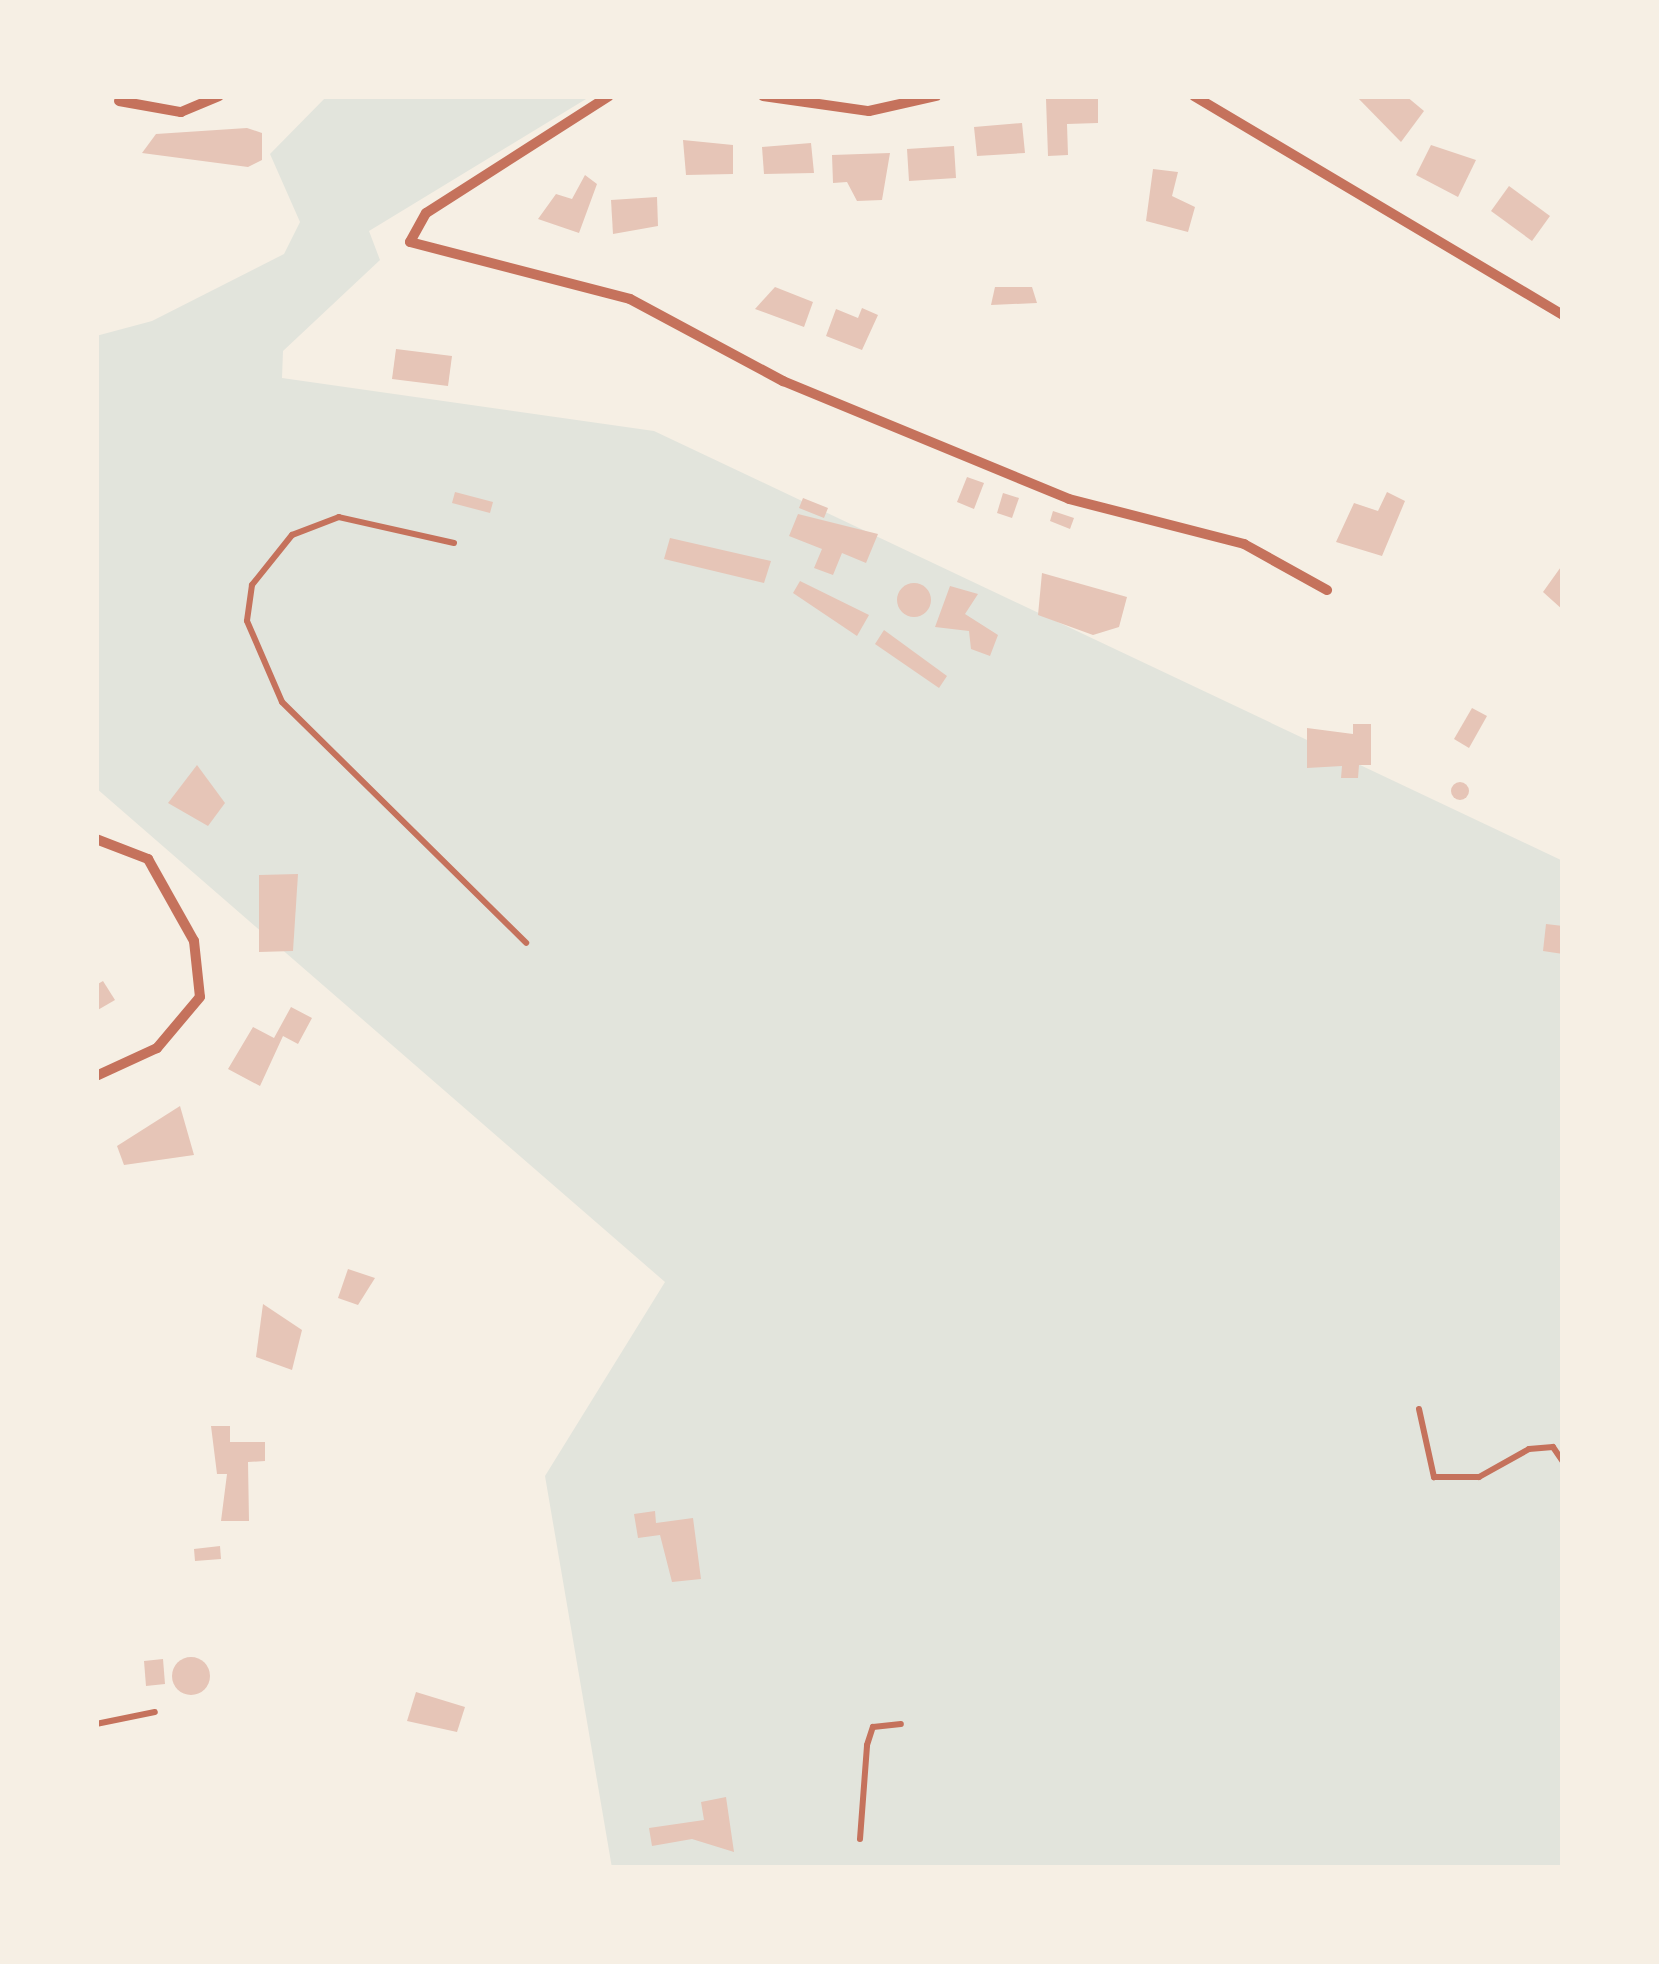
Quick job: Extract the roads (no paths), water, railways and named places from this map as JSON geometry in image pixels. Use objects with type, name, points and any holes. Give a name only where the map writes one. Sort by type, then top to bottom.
[{"type":"street","points":[[119,101],[181,112],[219,96]]},
{"type":"street","points":[[609,96],[408,235],[422,252],[630,299],[783,381],[1070,499],[1244,544],[1327,590]]},
{"type":"street","points":[[763,96],[869,111],[936,96]]},
{"type":"street","points":[[1195,96],[1563,315]]},
{"type":"street","points":[[96,839],[148,859],[194,941],[200,997],[157,1048],[96,1076]]},
{"type":"lane","points":[[454,543],[339,517],[308,529],[252,585],[247,621],[283,702],[526,943]]},
{"type":"lane","points":[[1419,1409],[1434,1478],[1479,1477],[1529,1448],[1553,1447],[1563,1462]]},
{"type":"lane","points":[[96,1724],[154,1712]]},
{"type":"lane","points":[[860,1839],[866,1744],[873,1727],[901,1724]]},
{"type":"lane","points":[[1273,1868],[1297,1868]]}]
